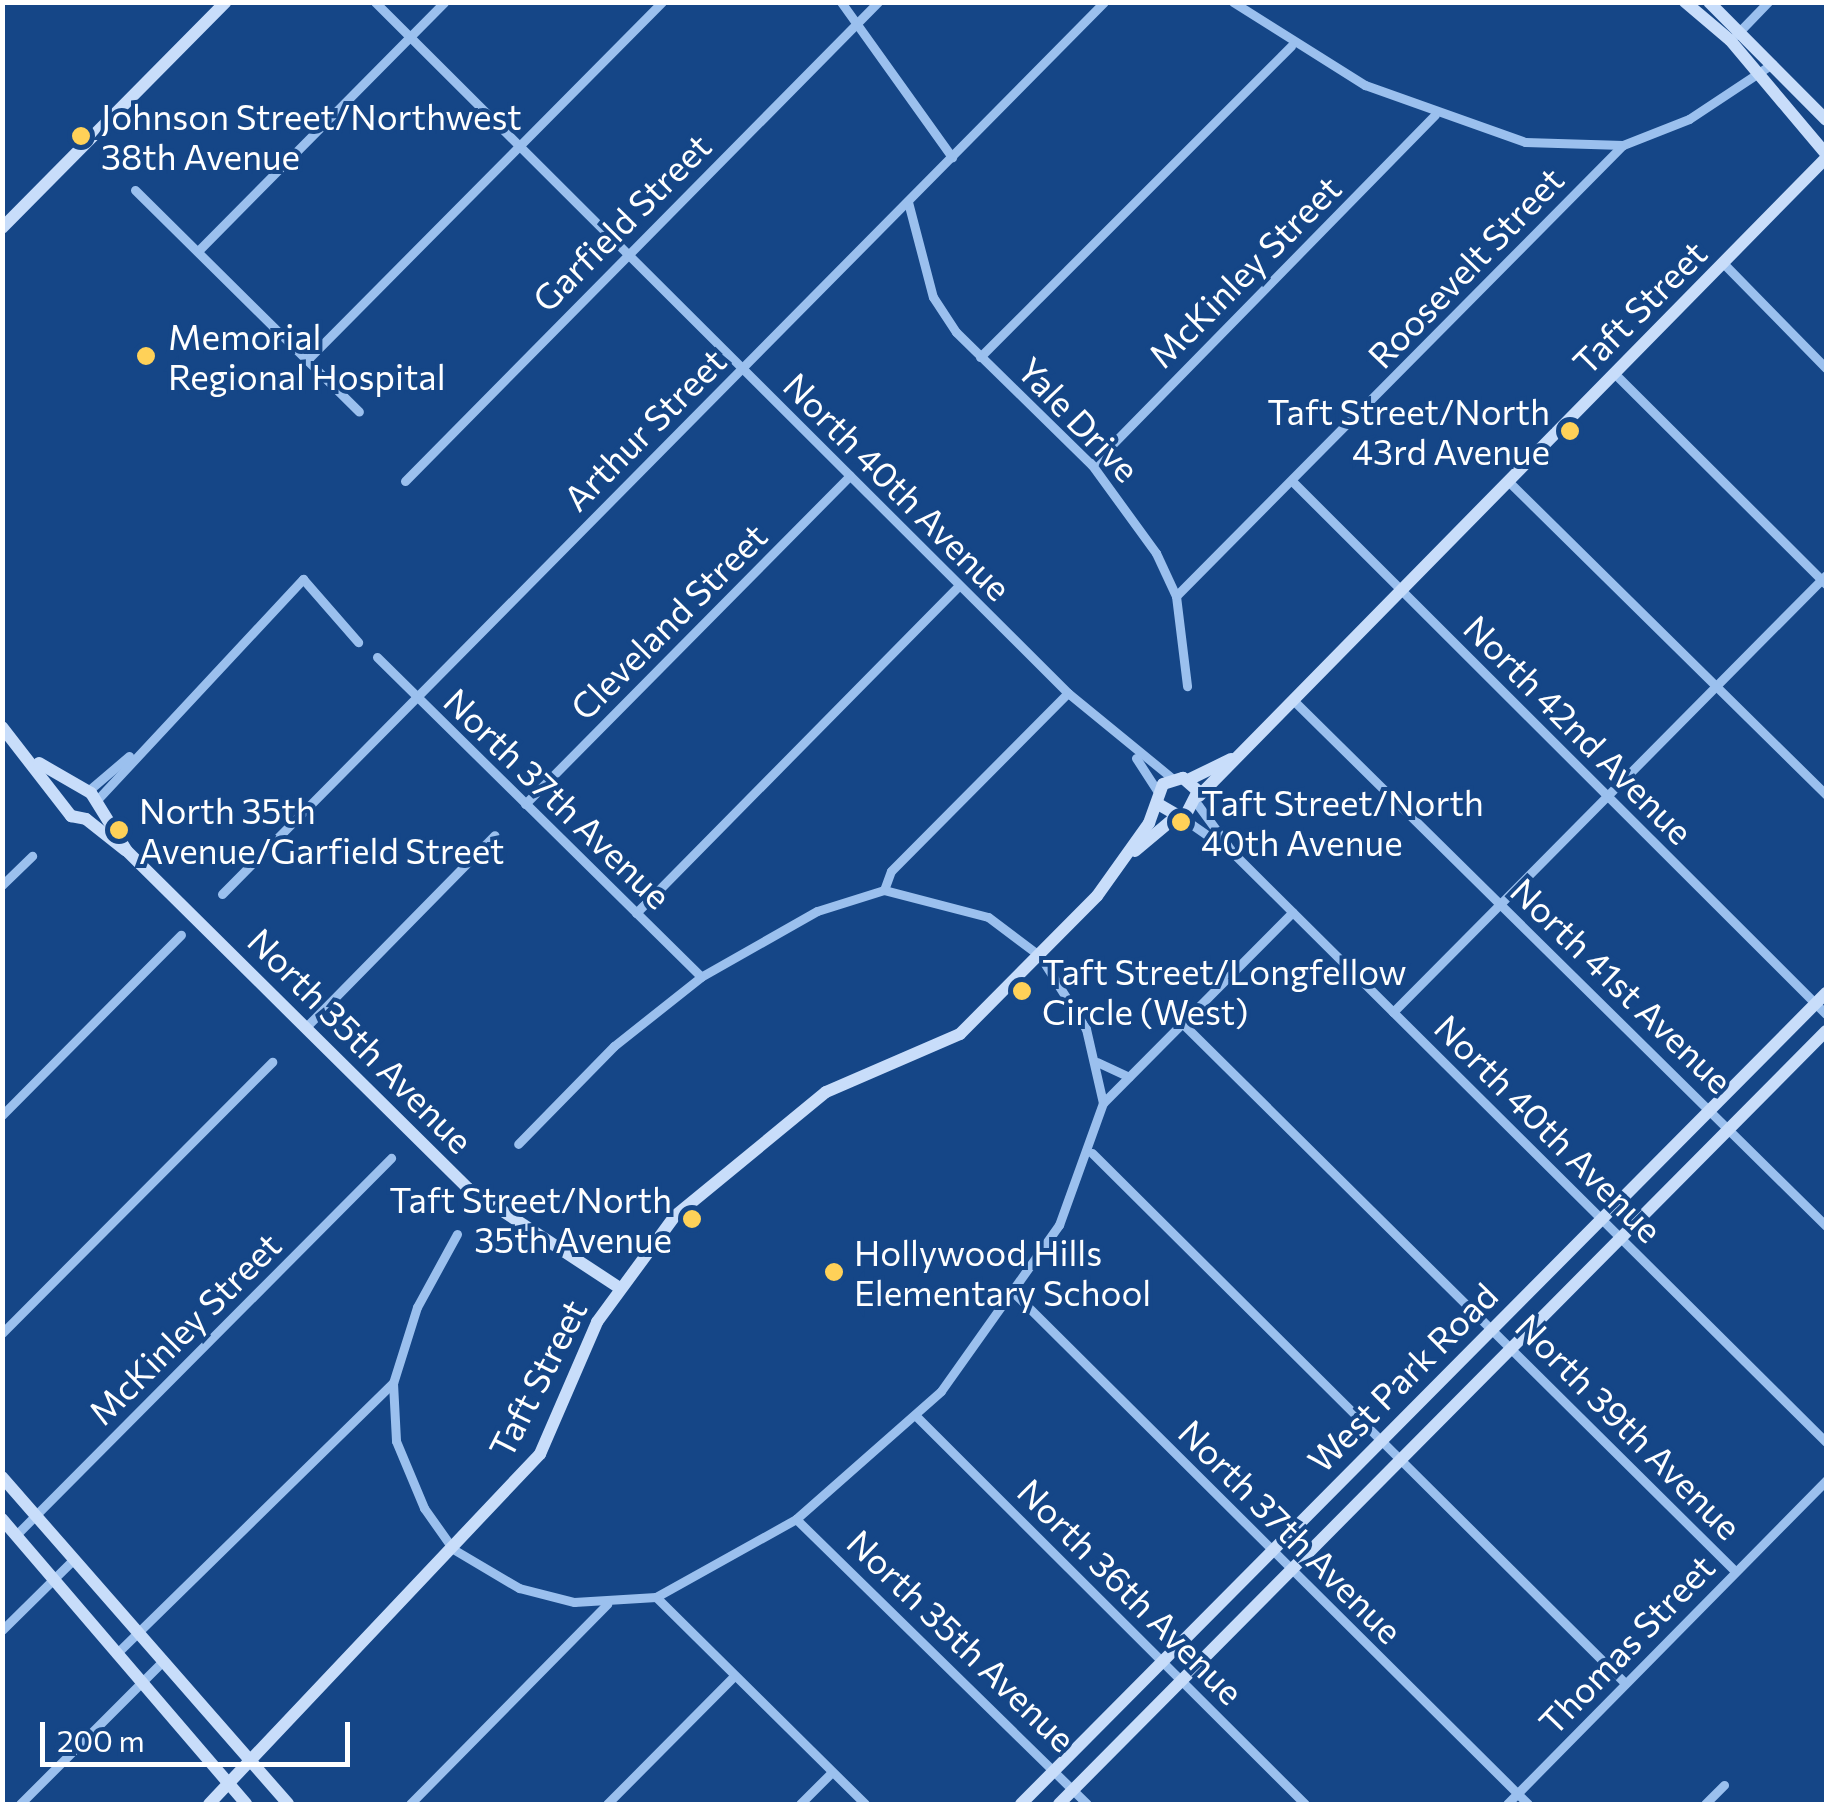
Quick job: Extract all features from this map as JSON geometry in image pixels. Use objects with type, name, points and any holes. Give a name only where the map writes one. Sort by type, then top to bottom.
[{"type":"street","points":[[2,228],[226,2]]},
{"type":"street","name":"North 40th Avenue","points":[[375,2],[1068,693],[1132,751],[1172,778]]},
{"type":"street","points":[[198,251],[444,2]]},
{"type":"street","points":[[307,360],[662,2]]},
{"type":"street","points":[[841,2],[952,156]]},
{"type":"street","name":"Garfield Street","points":[[405,481],[878,2]]},
{"type":"street","name":"Arthur Street","points":[[222,894],[1104,2]]},
{"type":"street","points":[[1233,2],[1291,46],[1436,116],[1524,142],[1623,144],[1689,119],[1772,64]]},
{"type":"street","points":[[1685,2],[1772,64],[1826,120]]},
{"type":"street","points":[[1709,2],[1760,75],[1826,156]]},
{"type":"street","points":[[1735,35],[1768,2]]},
{"type":"street","points":[[980,358],[1291,46]]},
{"type":"street","name":"McKinley Street","points":[[1092,465],[1436,116]]},
{"type":"street","name":"Roosevelt Street","points":[[1176,596],[1293,482],[1623,144]]},
{"type":"street","name":"Taft Street","points":[[209,1804],[540,1454],[618,1287],[744,1153],[850,1079],[945,1044],[1040,956],[1122,863],[1199,800],[1826,156]]},
{"type":"street","points":[[135,190],[360,412]]},
{"type":"street","name":"Yale Drive","points":[[908,202],[933,298],[980,358],[1092,465],[1132,513],[1176,596],[1187,686]]},
{"type":"street","points":[[1724,264],[1826,368]]},
{"type":"street","points":[[1393,1012],[1825,579],[1616,374]]},
{"type":"street","name":"Cleveland Street","points":[[525,804],[850,476]]},
{"type":"street","name":"North 42nd Avenue","points":[[1293,482],[1823,1004]]},
{"type":"street","points":[[1508,482],[1826,795]]},
{"type":"street","points":[[66,802],[89,802],[303,578],[358,642]]},
{"type":"street","points":[[636,912],[959,586]]},
{"type":"street","name":"North 37th Avenue","points":[[377,657],[701,977]]},
{"type":"street","points":[[884,890],[891,871],[1068,693]]},
{"type":"street","name":"North 41st Avenue","points":[[1293,700],[1826,1226]]},
{"type":"street","name":"North 35th Avenue","points":[[2,727],[39,763],[89,802],[128,851],[469,1189],[618,1287]]},
{"type":"street","name":"North 40th Avenue","points":[[1132,751],[1158,798]]},
{"type":"street","name":"Taft Street","points":[[1188,780],[1241,753]]},
{"type":"street","name":"North 35th Avenue","points":[[39,763],[72,816],[89,802]]},
{"type":"street","points":[[1172,778],[1188,780],[1199,800]]},
{"type":"street","name":"Taft Street","points":[[1122,863],[1172,778]]},
{"type":"street","points":[[1158,798],[1179,819]]},
{"type":"street","name":"North 40th Avenue","points":[[1199,800],[1233,853]]},
{"type":"street","name":"North 40th Avenue","points":[[1179,819],[1233,853],[1826,1442]]},
{"type":"street","points":[[306,1027],[495,836]]},
{"type":"street","points":[[2,885],[32,856]]},
{"type":"street","points":[[457,1234],[417,1307],[394,1382],[406,1471],[453,1548],[519,1588],[607,1604],[656,1596],[796,1518],[918,1417],[1016,1295],[1092,1153],[1102,1103],[1097,1062],[1073,1000],[1040,956],[988,917],[884,890],[817,911],[701,977],[614,1046],[518,1144]]},
{"type":"street","points":[[1102,1103],[1293,912]]},
{"type":"street","points":[[2,1115],[181,935]]},
{"type":"street","name":"West Park Road","points":[[1021,1804],[1710,1110],[1823,1004]]},
{"type":"street","name":"North 39th Avenue","points":[[1184,1025],[1735,1571]]},
{"type":"street","name":"West Park Road","points":[[1060,1804],[1826,1032]]},
{"type":"street","points":[[2,1333],[272,1062]]},
{"type":"street","points":[[1097,1062],[1129,1077]]},
{"type":"street","points":[[1092,1153],[1626,1683]]},
{"type":"street","name":"McKinley Street","points":[[16,1536],[391,1158]]},
{"type":"street","name":"North 37th Avenue","points":[[1016,1295],[1528,1804]]},
{"type":"street","points":[[116,1654],[394,1382]]},
{"type":"street","name":"North 36th Avenue","points":[[918,1417],[1305,1804]]},
{"type":"street","points":[[2,1477],[136,1635],[288,1804]]},
{"type":"street","name":"Thomas Street","points":[[1506,1804],[1826,1480]]},
{"type":"street","name":"North 35th Avenue","points":[[796,1518],[1087,1804]]},
{"type":"street","points":[[2,1519],[226,1786],[246,1804]]},
{"type":"street","points":[[2,1630],[73,1560]]},
{"type":"street","points":[[656,1596],[865,1804]]},
{"type":"street","points":[[410,1804],[607,1604]]},
{"type":"street","points":[[20,1804],[161,1663]]},
{"type":"street","points":[[606,1804],[734,1676]]},
{"type":"street","points":[[800,1804],[831,1773]]},
{"type":"street","points":[[1705,1804],[1724,1785]]},
{"type":"place","name":"Johnson Street/Northwest 38th Avenue","points":[[81,136]]},
{"type":"place","name":"Memorial Regional Hospital","points":[[146,356]]},
{"type":"place","name":"Taft Street/North 43rd Avenue","points":[[1570,431]]},
{"type":"place","name":"Taft Street/North 40th Avenue","points":[[1181,822]]},
{"type":"place","name":"North 35th Avenue/Garfield Street","points":[[119,830]]},
{"type":"place","name":"Taft Street/Longfellow Circle (West)","points":[[1022,991]]},
{"type":"place","name":"Taft Street/North 35th Avenue","points":[[692,1219]]},
{"type":"place","name":"Hollywood Hills Elementary School","points":[[834,1272]]}]
